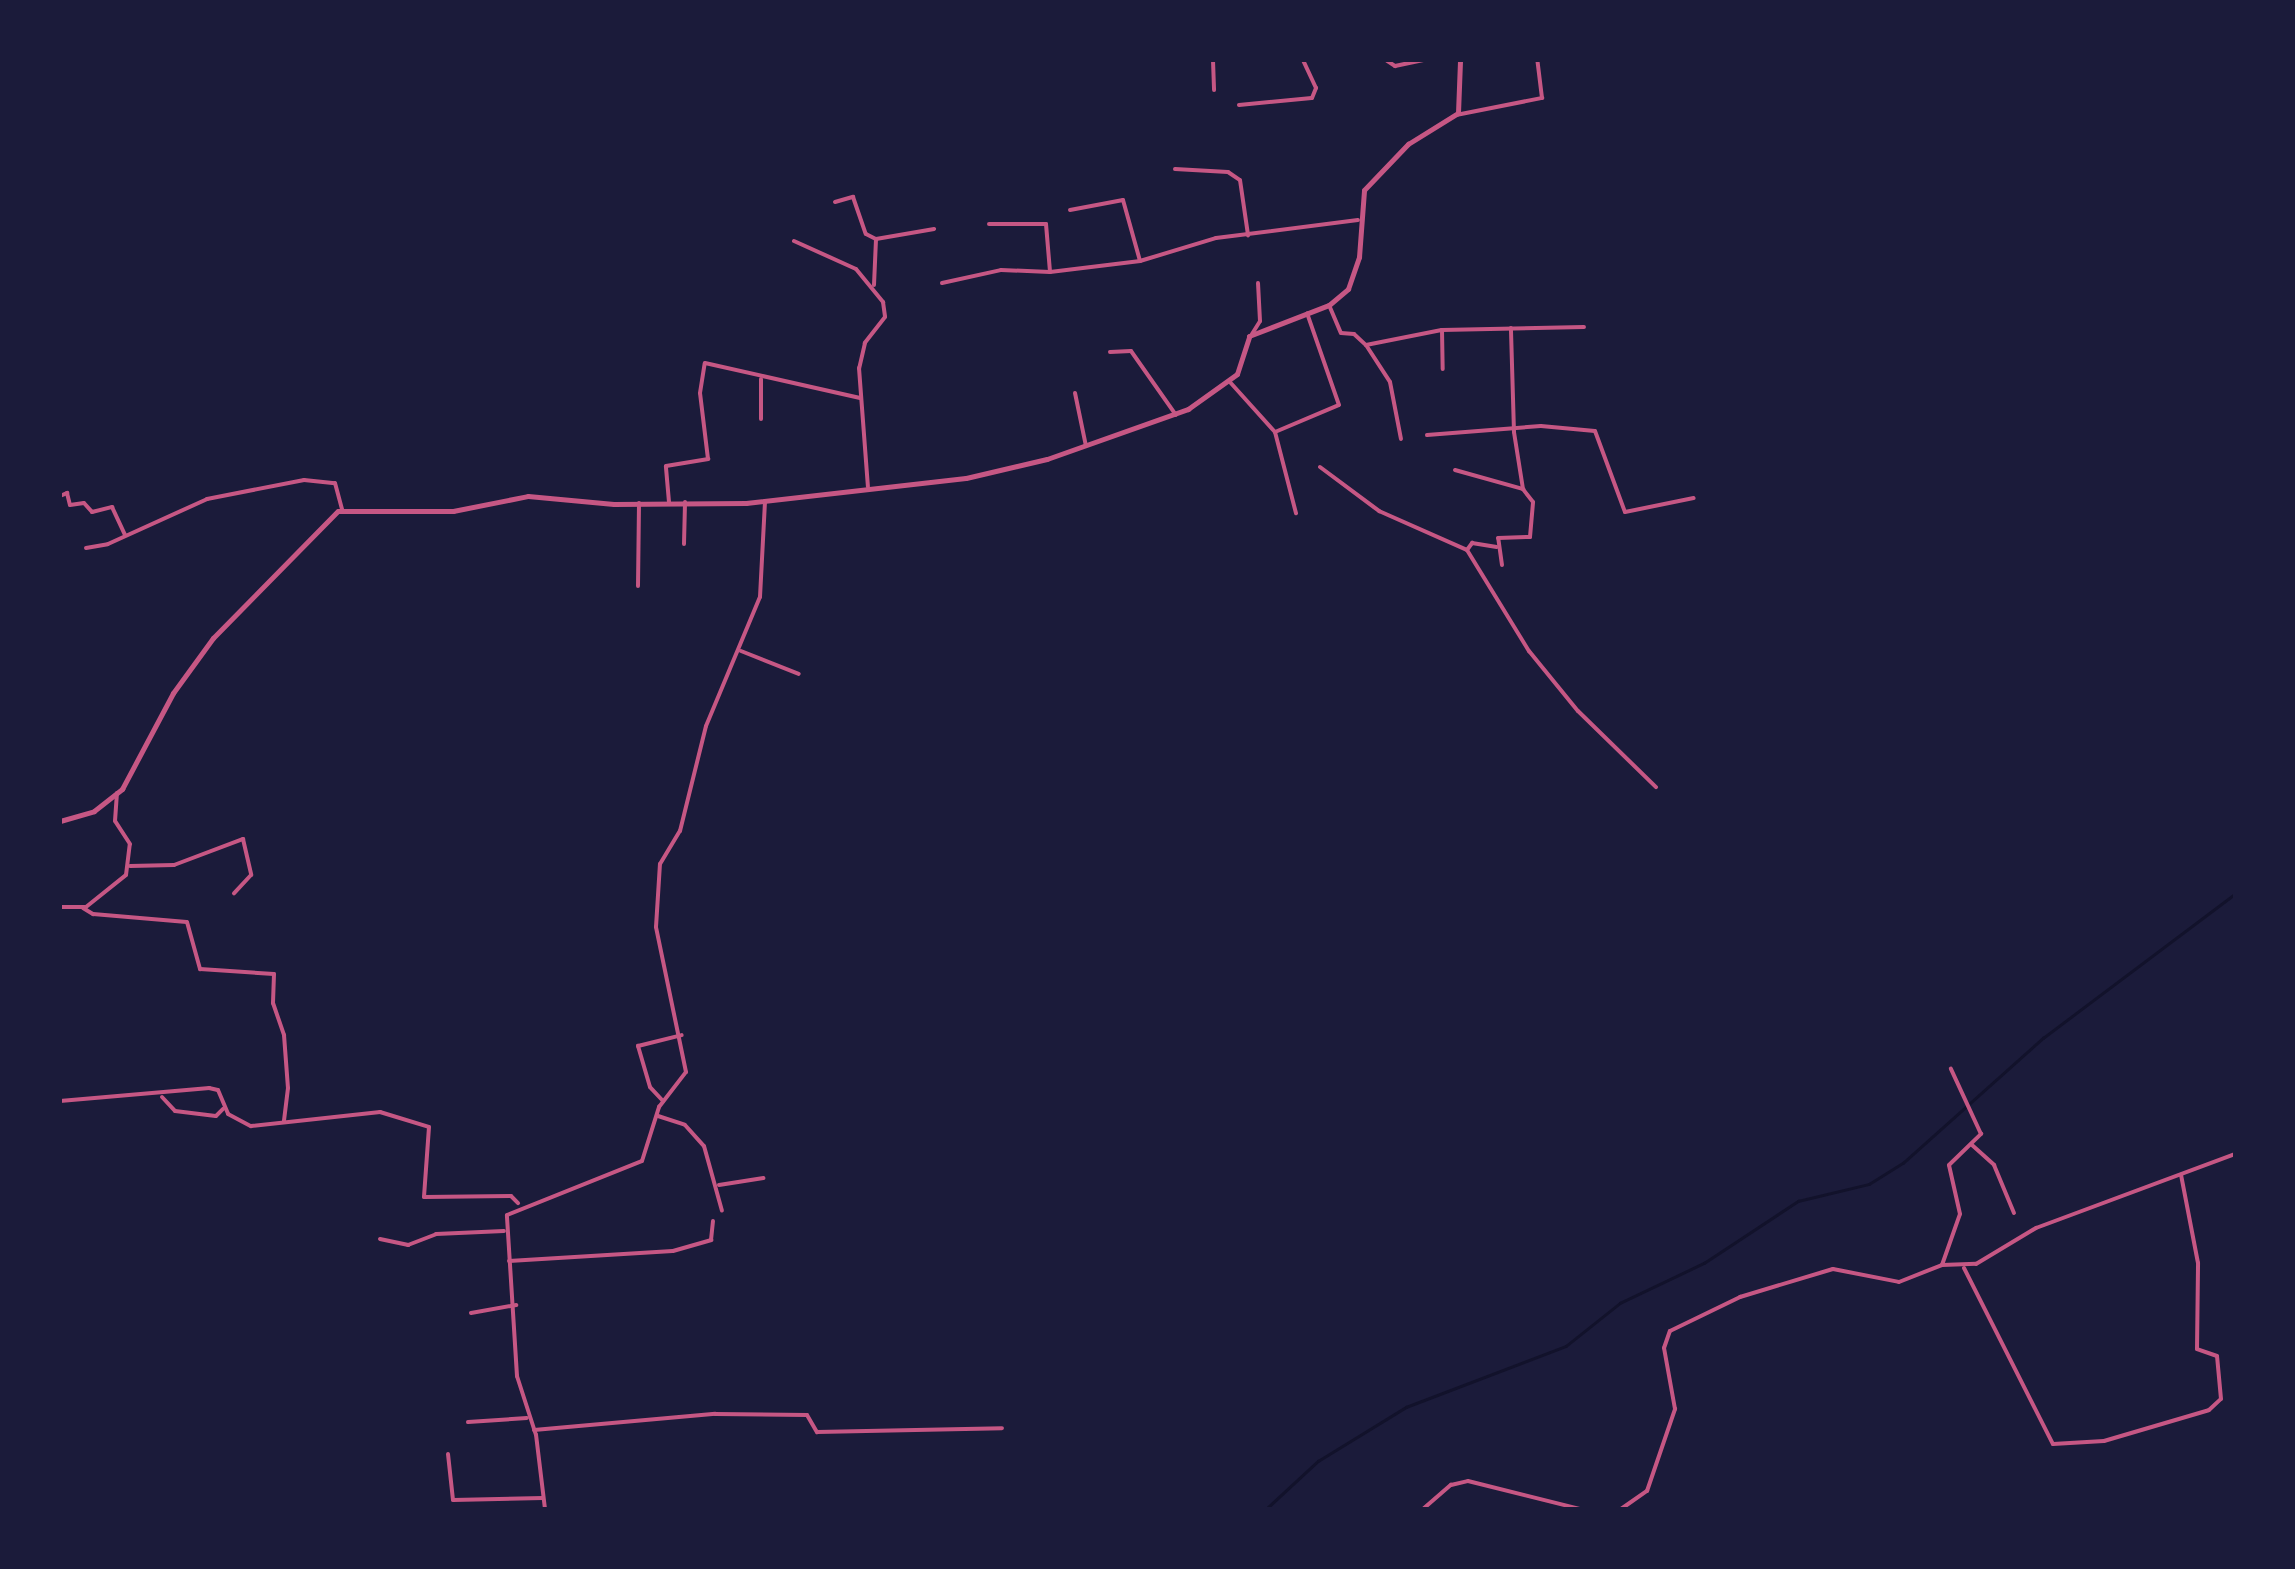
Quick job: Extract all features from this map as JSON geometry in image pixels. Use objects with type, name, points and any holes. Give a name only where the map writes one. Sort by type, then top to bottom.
[{"type":"street","points":[[1212,60],[1214,90]]},
{"type":"street","points":[[1239,105],[1312,98],[1316,88],[1304,60]]},
{"type":"street","points":[[1351,60],[1364,60]]},
{"type":"street","points":[[1386,60],[1395,66],[1423,60]]},
{"type":"street","points":[[1456,115],[1460,60]]},
{"type":"street","points":[[1252,334],[1329,305],[1354,280],[1362,194],[1377,173],[1420,134],[1456,115],[1542,98],[1538,60]]},
{"type":"street","points":[[1174,169],[1228,172],[1240,180],[1248,235]]},
{"type":"street","points":[[834,202],[853,197],[866,234],[876,239],[934,229]]},
{"type":"street","points":[[1070,210],[1123,200],[1140,261]]},
{"type":"street","points":[[942,284],[1002,270],[1050,272],[1140,261],[1248,235],[1358,220]]},
{"type":"street","points":[[989,224],[1046,224],[1050,272]]},
{"type":"street","points":[[868,488],[860,398],[861,354],[886,312],[874,285],[876,239]]},
{"type":"street","points":[[794,241],[840,259],[874,285]]},
{"type":"street","points":[[83,908],[120,882],[130,866],[130,839],[115,820],[118,793],[178,685],[220,628],[342,510],[453,511],[528,496],[639,503],[765,501],[989,474],[1176,415],[1230,382],[1242,366],[1260,319],[1258,283]]},
{"type":"street","points":[[1329,305],[1342,334],[1354,334],[1366,345],[1390,382],[1401,440]]},
{"type":"street","points":[[1274,432],[1340,405],[1307,313]]},
{"type":"street","points":[[1366,345],[1442,330],[1584,327]]},
{"type":"street","points":[[1511,328],[1514,432],[1523,489]]},
{"type":"street","points":[[1442,330],[1443,370]]},
{"type":"street","points":[[1110,352],[1131,351],[1176,415]]},
{"type":"street","points":[[669,502],[666,466],[708,459],[700,393],[704,365],[860,398]]},
{"type":"street","points":[[761,379],[761,419]]},
{"type":"street","points":[[1230,382],[1274,432],[1296,513]]},
{"type":"street","points":[[1075,392],[1086,446]]},
{"type":"street","points":[[1427,435],[1514,432],[1541,426],[1599,433],[1628,513],[1694,498]]},
{"type":"street","points":[[1320,468],[1378,511],[1467,550],[1529,650],[1578,711],[1656,788]]},
{"type":"street","points":[[1455,470],[1523,489],[1533,497],[1532,535],[1500,536],[1497,547],[1502,565]]},
{"type":"street","points":[[86,548],[125,536],[207,498],[304,480],[335,483],[342,510]]},
{"type":"street","points":[[60,496],[67,493],[70,505],[84,502],[92,512],[112,508],[125,536]]},
{"type":"street","points":[[544,1509],[534,1430],[526,1418],[518,1376],[516,1306],[504,1231],[508,1212],[642,1161],[656,1115],[686,1072],[682,1035],[656,926],[660,864],[680,831],[706,726],[741,651],[767,564],[765,501]]},
{"type":"street","points":[[684,544],[685,502]]},
{"type":"street","points":[[638,586],[639,503]]},
{"type":"street","points":[[1467,550],[1472,542],[1497,547]]},
{"type":"street","points":[[741,651],[800,674]]},
{"type":"street","points":[[60,821],[94,811],[118,793]]},
{"type":"street","points":[[130,866],[174,865],[244,840],[251,875],[234,893]]},
{"type":"street","points":[[60,907],[187,922],[200,969],[274,974],[273,1004],[284,1035],[288,1084],[284,1124]]},
{"type":"street","points":[[663,1101],[650,1087],[638,1046],[682,1035]]},
{"type":"street","points":[[1942,1264],[1960,1214],[1948,1165],[1972,1145],[1981,1130],[1960,1101],[1951,1070]]},
{"type":"street","points":[[60,1101],[216,1089],[222,1109],[251,1126],[351,1111],[425,1126],[430,1130],[422,1196],[511,1196],[520,1205]]},
{"type":"street","points":[[161,1095],[174,1111],[216,1116],[222,1109]]},
{"type":"street","points":[[656,1115],[694,1132],[720,1185],[722,1211]]},
{"type":"street","points":[[1972,1145],[1994,1165],[2014,1213]]},
{"type":"street","points":[[1621,1509],[1647,1490],[1675,1408],[1664,1344],[1670,1332],[1740,1298],[1833,1269],[1899,1282],[1942,1264],[1964,1268],[2036,1228],[2235,1154]]},
{"type":"street","points":[[1964,1268],[2053,1444],[2104,1441],[2209,1410],[2221,1400],[2217,1356],[2197,1349],[2198,1263],[2180,1174]]},
{"type":"street","points":[[720,1185],[763,1178]]},
{"type":"street","points":[[510,1261],[673,1251],[711,1240],[713,1220]]},
{"type":"street","points":[[380,1240],[408,1245],[436,1234],[504,1231]]},
{"type":"street","points":[[471,1313],[516,1306]]},
{"type":"street","points":[[534,1430],[715,1414],[807,1415],[818,1432],[1002,1428]]},
{"type":"street","points":[[468,1422],[526,1418]]},
{"type":"street","points":[[448,1454],[452,1500],[543,1498]]},
{"type":"street","points":[[1423,1509],[1450,1484],[1468,1480],[1580,1509]]},
{"type":"waterway","points":[[1266,1509],[1318,1461],[1406,1407],[1566,1346],[1620,1303],[1704,1263],[1798,1201],[1869,1184],[1903,1163],[2043,1038],[2235,894]]},
{"type":"waterway","points":[[2231,1509],[2235,1507]]}]
